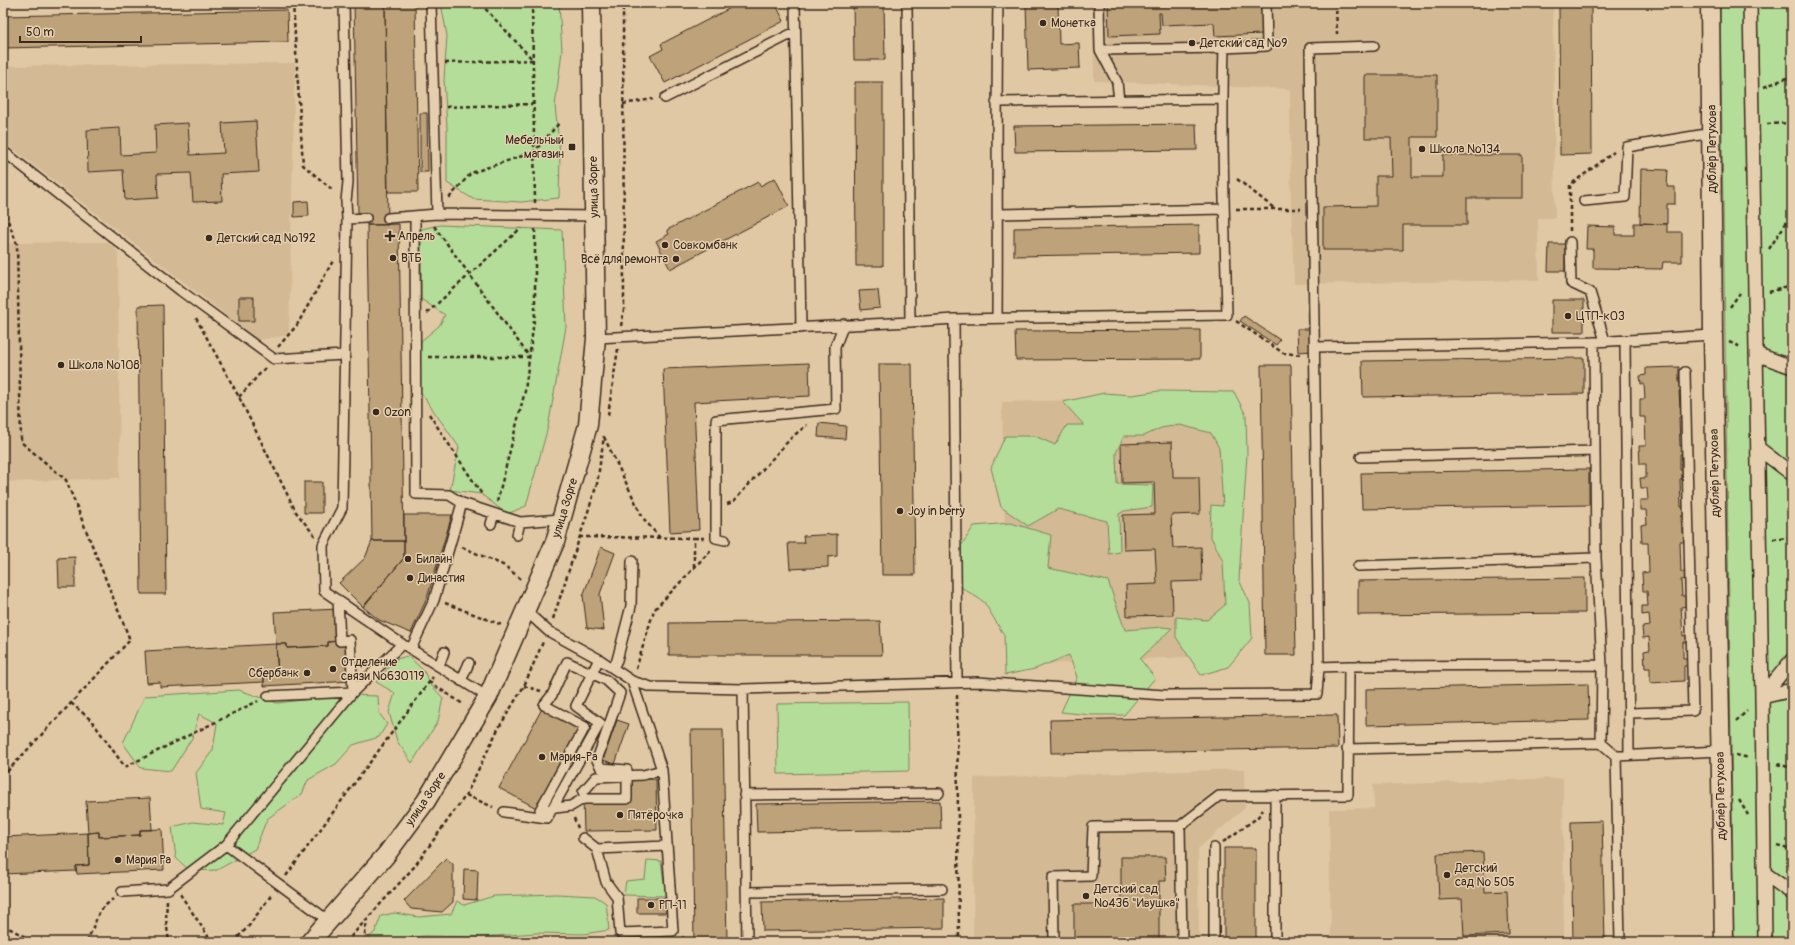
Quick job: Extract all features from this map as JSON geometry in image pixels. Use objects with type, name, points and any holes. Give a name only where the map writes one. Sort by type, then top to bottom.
[{"type":"street","name":"улица Зорге","points":[[310,942],[386,855],[426,801],[488,697],[555,542],[588,425],[596,338],[591,3]]},
{"type":"street","name":"дублёр Петухова","points":[[1710,3],[1712,133],[1712,335],[1724,942]]},
{"type":"street","points":[[1750,3],[1765,942]]},
{"type":"street","points":[[1756,354],[1792,367]]},
{"type":"street","points":[[1758,448],[1792,474]]},
{"type":"street","points":[[1762,698],[1792,660]]},
{"type":"street","points":[[1762,698],[1792,690]]},
{"type":"street","points":[[1764,873],[1792,893]]},
{"type":"lane","points":[[344,3],[348,182],[346,201],[347,219],[342,508],[323,546],[324,591],[402,644],[488,697]]},
{"type":"lane","points":[[431,3],[437,214]]},
{"type":"lane","points":[[795,3],[801,328]]},
{"type":"lane","points":[[907,3],[910,322]]},
{"type":"lane","points":[[997,318],[998,214],[996,102],[998,3]]},
{"type":"lane","points":[[1099,3],[1100,50],[1117,82],[1119,101]]},
{"type":"lane","points":[[1100,50],[1267,46],[1266,3]]},
{"type":"lane","points":[[665,98],[795,32]]},
{"type":"lane","points":[[529,603],[548,631],[599,659],[632,681],[651,687],[742,689],[978,682],[1164,695],[1317,694],[1319,667],[1310,48],[1374,46]]},
{"type":"lane","points":[[596,338],[954,319],[1228,315],[1224,209],[1224,48]]},
{"type":"lane","points":[[996,102],[1223,99]]},
{"type":"lane","points":[[1584,201],[1625,197],[1627,147],[1712,133]]},
{"type":"lane","points":[[3,150],[181,291],[274,358],[344,355]]},
{"type":"lane","points":[[998,214],[1224,209]]},
{"type":"lane","points":[[388,218],[437,214],[594,216]]},
{"type":"lane","points":[[415,216],[416,494],[449,495],[462,504],[520,522],[561,520]]},
{"type":"lane","points":[[347,219],[366,218]]},
{"type":"lane","points":[[1570,242],[1571,284],[1590,292],[1605,341]]},
{"type":"lane","points":[[954,319],[957,682]]},
{"type":"lane","points":[[719,541],[716,509],[716,420],[836,409],[835,347],[844,324]]},
{"type":"lane","points":[[1315,347],[1594,342],[1712,335]]},
{"type":"lane","points":[[1625,340],[1630,713],[1629,754]]},
{"type":"lane","points":[[1594,342],[1596,558],[1602,665],[1601,743]]},
{"type":"lane","points":[[1630,713],[1693,711],[1685,372]]},
{"type":"lane","points":[[1361,457],[1595,451]]},
{"type":"lane","points":[[411,649],[434,600],[462,504]]},
{"type":"lane","points":[[491,524],[494,514]]},
{"type":"lane","points":[[517,535],[520,522]]},
{"type":"lane","points":[[1358,566],[1596,558]]},
{"type":"lane","points":[[613,668],[618,660],[631,606],[632,561]]},
{"type":"lane","points":[[338,600],[340,641],[350,640],[352,692]]},
{"type":"lane","points":[[122,892],[171,887],[226,845],[352,692],[402,644]]},
{"type":"lane","points":[[439,666],[444,652]]},
{"type":"lane","points":[[504,812],[547,818],[600,723],[576,706],[599,659]]},
{"type":"lane","points":[[567,662],[606,680],[620,693],[597,760],[601,768],[627,770],[626,775],[627,799],[583,799],[571,806],[540,810],[585,727],[544,705],[552,695],[567,662]]},
{"type":"lane","points":[[461,681],[469,663]]},
{"type":"lane","points":[[1319,667],[1602,665]]},
{"type":"lane","points":[[1054,942],[1053,877],[1091,876],[1094,827],[1180,826],[1220,796],[1348,795],[1347,749],[1350,666]]},
{"type":"lane","points":[[598,849],[606,882],[617,897],[620,933],[648,934],[673,931],[662,770],[632,681]]},
{"type":"lane","points":[[742,689],[747,942]]},
{"type":"lane","points":[[268,696],[352,692]]},
{"type":"lane","points":[[1347,749],[1601,743],[1616,756],[1620,942]]},
{"type":"lane","points":[[1616,756],[1629,754],[1720,751]]},
{"type":"lane","points":[[583,792],[596,777],[643,774],[662,770]]},
{"type":"lane","points":[[744,794],[939,793]]},
{"type":"lane","points":[[1275,795],[1275,942]]},
{"type":"lane","points":[[1180,826],[1182,942]]},
{"type":"lane","points":[[583,838],[598,849],[667,846]]},
{"type":"lane","points":[[226,845],[328,921]]},
{"type":"lane","points":[[1214,848],[1214,942]]},
{"type":"lane","points":[[747,892],[942,889]]},
{"type":"path","points":[[293,3],[303,165],[346,201]]},
{"type":"path","points":[[480,3],[533,60]]},
{"type":"path","points":[[494,514],[525,391],[535,312],[532,3]]},
{"type":"path","points":[[1336,3],[1338,46]]},
{"type":"path","points":[[1791,3],[1792,59]]},
{"type":"path","points":[[433,63],[533,60]]},
{"type":"path","points":[[1752,92],[1792,76]]},
{"type":"path","points":[[623,104],[665,98]]},
{"type":"path","points":[[434,107],[533,104]]},
{"type":"path","points":[[437,214],[456,188],[471,173],[534,152],[560,122]]},
{"type":"path","points":[[1752,124],[1792,123]]},
{"type":"path","points":[[1224,169],[1276,209]]},
{"type":"path","points":[[3,208],[17,244],[21,442],[66,480],[130,640],[3,776]]},
{"type":"path","points":[[1224,209],[1312,208]]},
{"type":"path","points":[[426,215],[529,356]]},
{"type":"path","points":[[415,325],[535,215]]},
{"type":"path","points":[[239,397],[274,358],[279,345],[297,325],[330,266],[346,244]]},
{"type":"path","points":[[1755,295],[1792,286]]},
{"type":"path","points":[[1228,315],[1283,353],[1315,356]]},
{"type":"path","points":[[196,317],[239,397],[296,512],[323,546]]},
{"type":"path","points":[[1712,335],[1756,354]]},
{"type":"path","points":[[415,357],[529,356]]},
{"type":"path","points":[[416,394],[494,514]]},
{"type":"path","points":[[716,509],[733,502],[792,437],[824,410]]},
{"type":"path","points":[[604,436],[643,518],[660,538]]},
{"type":"path","points":[[579,537],[694,538],[694,567]]},
{"type":"path","points":[[1759,539],[1792,538]]},
{"type":"path","points":[[632,681],[654,610],[719,541]]},
{"type":"path","points":[[451,543],[505,566],[528,586],[529,603]]},
{"type":"path","points":[[434,600],[460,608],[517,631]]},
{"type":"path","points":[[233,942],[248,927],[429,682],[439,666]]},
{"type":"path","points":[[429,682],[463,704]]},
{"type":"path","points":[[957,682],[959,942]]},
{"type":"path","points":[[71,703],[91,720],[125,767],[268,696]]},
{"type":"path","points":[[1720,730],[1731,726],[1762,698]]},
{"type":"path","points":[[466,795],[504,812]]},
{"type":"path","points":[[1214,848],[1257,818],[1275,795]]},
{"type":"path","points":[[169,942],[166,920],[171,887]]},
{"type":"path","points":[[171,887],[212,942]]},
{"type":"path","points":[[87,942],[100,910],[122,892]]},
{"type":"path","points":[[364,942],[367,918]]},
{"type":"path","points":[[3,925],[35,942]]},
{"type":"shaded area","name":"Школа №134","points":[[1093,3],[1553,3],[1555,218],[1538,218],[1539,280],[1294,284],[1291,209],[1290,89],[1094,81]]},
{"type":"shaded area","name":"Детский сад №192","points":[[295,63],[289,335],[258,340],[3,141],[3,66]]},
{"type":"shaded area","name":"Школа №108","points":[[108,242],[118,252],[120,478],[3,482],[3,243]]},
{"type":"shaded area","points":[[1224,396],[1229,655],[1008,666],[1002,402]]},
{"type":"shaded area","name":"Детский сад №436 \"Ивушка\"","points":[[1244,769],[1245,808],[1198,849],[1199,942],[973,942],[974,778]]},
{"type":"shaded area","name":"Детский сад № 505","points":[[1563,778],[1564,942],[1331,942],[1329,809],[1374,808],[1373,785]]},
{"type":"green space","points":[[441,3],[559,3],[562,51],[555,106],[560,153],[559,198],[521,202],[473,199],[447,183],[447,127],[444,80],[447,36]]},
{"type":"green space","points":[[1364,3],[1461,3],[1461,4],[1364,7]]},
{"type":"green space","points":[[1720,3],[1792,3],[1792,942],[1734,942]]},
{"type":"green space","points":[[440,225],[562,230],[566,327],[548,427],[526,506],[507,514],[481,494],[450,490],[459,447],[419,390],[421,341],[439,326],[445,315],[421,299],[421,229]]},
{"type":"green space","points":[[1159,391],[1234,392],[1246,415],[1247,454],[1239,580],[1250,603],[1252,638],[1228,667],[1201,675],[1176,637],[1176,617],[1207,620],[1225,605],[1223,561],[1210,535],[1211,505],[1223,506],[1219,448],[1211,433],[1180,425],[1161,428],[1144,436],[1124,436],[1116,453],[1117,484],[1153,485],[1152,507],[1124,511],[1119,514],[1120,552],[1109,554],[1107,521],[1058,509],[1028,526],[1001,507],[991,468],[1005,436],[1035,436],[1055,445],[1067,425],[1084,425],[1063,402],[1104,393],[1132,395]]},
{"type":"green space","points":[[1011,523],[1051,535],[1048,568],[1108,581],[1125,630],[1162,627],[1172,628],[1140,659],[1155,678],[1124,715],[1091,715],[1061,712],[1077,677],[1069,655],[1035,669],[1005,675],[1004,635],[984,602],[961,587],[961,546],[974,526]]},
{"type":"green space","points":[[408,656],[423,670],[432,686],[443,698],[438,721],[412,763],[397,741],[389,712],[395,693],[376,682],[396,659]]},
{"type":"green space","points":[[239,690],[277,703],[346,695],[378,696],[379,713],[387,724],[379,737],[353,745],[336,764],[308,780],[302,794],[267,819],[255,849],[217,870],[190,871],[176,858],[172,827],[193,822],[223,825],[226,813],[201,809],[196,773],[213,750],[217,723],[199,714],[192,738],[171,771],[141,768],[123,743],[145,696]]},
{"type":"green space","points":[[908,702],[909,771],[778,774],[777,704]]},
{"type":"green space","points":[[647,860],[661,861],[666,896],[624,895],[626,881],[645,879]]},
{"type":"green space","points":[[556,894],[595,896],[606,903],[609,930],[584,934],[537,933],[481,937],[425,936],[396,939],[394,942],[364,942],[375,932],[381,916],[394,913],[419,917],[451,914],[457,901],[464,905],[494,896]]},
{"type":"building","points":[[354,3],[385,3],[388,225],[367,225],[366,213],[358,213]]},
{"type":"building","points":[[385,3],[415,3],[418,192],[388,192]]},
{"type":"building","points":[[740,3],[775,3],[784,21],[665,83],[650,56],[663,49],[661,44]]},
{"type":"building","points":[[853,3],[884,3],[885,60],[854,60]]},
{"type":"building","name":"Монетка","points":[[1026,3],[1058,3],[1059,44],[1079,43],[1080,68],[1028,70]]},
{"type":"building","points":[[1108,3],[1262,4],[1263,34],[1215,36],[1214,23],[1162,25],[1161,13],[1159,13],[1160,34],[1109,36]]},
{"type":"building","points":[[1559,3],[1591,3],[1592,154],[1560,155]]},
{"type":"building","points":[[287,10],[288,42],[3,48],[3,16]]},
{"type":"building","name":"Школа №134","points":[[1365,75],[1437,75],[1437,137],[1412,137],[1412,177],[1443,177],[1443,155],[1522,155],[1522,198],[1467,198],[1467,225],[1403,225],[1403,250],[1323,250],[1323,207],[1376,206],[1376,176],[1392,176],[1391,138],[1365,138]]},
{"type":"building","points":[[855,82],[883,82],[883,266],[856,266]]},
{"type":"building","points":[[420,113],[427,113],[428,172],[420,172]]},
{"type":"building","points":[[256,121],[259,172],[221,174],[222,201],[193,202],[191,173],[157,174],[158,198],[125,200],[123,170],[88,172],[87,130],[120,128],[121,155],[156,153],[155,125],[188,123],[190,155],[224,153],[222,123]]},
{"type":"building","points":[[1196,124],[1197,150],[1015,152],[1014,126]]},
{"type":"building","points":[[1641,169],[1668,170],[1667,187],[1675,187],[1675,204],[1667,204],[1667,224],[1640,223]]},
{"type":"building","points":[[775,178],[789,206],[670,269],[656,241],[669,234],[667,230],[758,182],[760,186]]},
{"type":"building","points":[[308,201],[309,216],[294,217],[294,202]]},
{"type":"building","points":[[1634,223],[1667,224],[1667,232],[1682,232],[1682,262],[1663,262],[1662,269],[1593,268],[1593,249],[1586,249],[1587,226],[1615,227],[1615,235],[1634,235]]},
{"type":"building","points":[[399,224],[404,541],[372,541],[367,225]]},
{"type":"building","points":[[1199,225],[1199,253],[1014,256],[1014,228]]},
{"type":"building","points":[[1549,244],[1565,244],[1565,271],[1548,271]]},
{"type":"building","points":[[878,290],[880,308],[861,310],[859,291]]},
{"type":"building","points":[[239,297],[254,297],[254,321],[239,321]]},
{"type":"building","name":"ЦТП-к03","points":[[1552,300],[1584,300],[1584,332],[1552,332]]},
{"type":"building","points":[[163,305],[166,594],[141,594],[138,306]]},
{"type":"building","points":[[1244,316],[1280,340],[1276,345],[1240,321]]},
{"type":"building","points":[[1297,329],[1312,329],[1313,351],[1298,352]]},
{"type":"building","points":[[1200,330],[1200,359],[1016,360],[1015,331]]},
{"type":"building","points":[[1584,358],[1584,394],[1363,397],[1362,361]]},
{"type":"building","points":[[809,363],[810,396],[694,402],[699,530],[670,532],[663,369]]},
{"type":"building","points":[[879,364],[912,364],[915,575],[882,575]]},
{"type":"building","points":[[1261,365],[1291,365],[1296,655],[1265,655]]},
{"type":"building","points":[[1679,367],[1679,383],[1684,383],[1684,391],[1679,391],[1680,407],[1684,407],[1684,417],[1679,417],[1680,446],[1684,446],[1685,454],[1680,454],[1680,470],[1686,470],[1686,478],[1680,479],[1681,507],[1687,507],[1687,516],[1681,516],[1682,533],[1686,533],[1686,542],[1680,542],[1681,572],[1687,572],[1687,579],[1681,580],[1682,596],[1686,596],[1687,606],[1681,607],[1683,636],[1688,635],[1688,642],[1683,642],[1683,658],[1688,658],[1688,666],[1684,666],[1684,681],[1650,683],[1650,668],[1645,668],[1644,651],[1650,650],[1649,637],[1643,638],[1642,627],[1650,626],[1649,614],[1642,615],[1642,606],[1648,606],[1647,591],[1643,591],[1642,573],[1649,572],[1648,543],[1642,543],[1641,525],[1647,524],[1646,510],[1640,510],[1640,500],[1648,500],[1647,488],[1641,488],[1640,478],[1646,478],[1646,464],[1640,464],[1639,446],[1646,446],[1645,417],[1640,417],[1640,399],[1645,399],[1644,384],[1641,384],[1640,376],[1646,375],[1646,368]]},
{"type":"building","points":[[819,423],[846,426],[845,439],[818,437]]},
{"type":"building","points":[[1172,442],[1173,477],[1199,477],[1200,514],[1171,515],[1173,548],[1201,547],[1202,581],[1172,582],[1173,615],[1127,616],[1126,585],[1157,584],[1155,549],[1124,550],[1123,515],[1155,514],[1154,482],[1122,483],[1121,444]]},
{"type":"building","points":[[1589,469],[1589,505],[1362,509],[1361,473]]},
{"type":"building","points":[[304,482],[322,482],[322,513],[304,513]]},
{"type":"building","name":"Династия","points":[[404,515],[452,515],[427,598],[411,633],[379,620],[363,607],[404,558]]},
{"type":"building","points":[[837,534],[837,556],[828,557],[828,567],[790,569],[788,543],[804,543],[803,536]]},
{"type":"building","points":[[372,541],[404,541],[404,558],[363,607],[339,583],[365,558]]},
{"type":"building","points":[[601,547],[615,553],[600,594],[604,630],[587,628],[583,596]]},
{"type":"building","points":[[75,557],[75,587],[59,587],[58,558]]},
{"type":"building","points":[[1585,578],[1585,613],[1358,615],[1358,581]]},
{"type":"building","points":[[339,609],[340,641],[328,642],[328,646],[287,648],[287,644],[276,644],[274,612]]},
{"type":"building","points":[[880,621],[882,655],[669,655],[669,623]]},
{"type":"building","points":[[350,640],[352,681],[264,686],[264,677],[278,676],[276,644],[287,644],[287,648],[328,646],[328,642]]},
{"type":"building","points":[[276,644],[278,676],[264,677],[264,682],[160,687],[160,682],[147,683],[145,651]]},
{"type":"building","points":[[1588,684],[1589,720],[1366,725],[1366,689]]},
{"type":"building","name":"Мария-Ра","points":[[544,705],[585,727],[540,810],[499,788]]},
{"type":"building","points":[[1337,715],[1338,748],[1051,753],[1050,720]]},
{"type":"building","points":[[617,720],[629,724],[615,764],[603,760]]},
{"type":"building","points":[[691,730],[723,730],[727,942],[694,942]]},
{"type":"building","name":"Пятёрочка","points":[[656,779],[657,830],[584,831],[583,799],[627,799],[626,780]]},
{"type":"building","points":[[150,798],[152,830],[140,830],[140,835],[99,837],[99,832],[88,833],[86,801]]},
{"type":"building","points":[[940,801],[941,829],[757,832],[756,804]]},
{"type":"building","points":[[1602,821],[1605,942],[1573,942],[1571,822]]},
{"type":"building","points":[[162,829],[164,870],[77,874],[76,866],[89,865],[88,833],[99,832],[99,837],[140,835],[140,830]]},
{"type":"building","points":[[88,833],[89,865],[76,866],[76,871],[3,874],[3,837]]},
{"type":"building","points":[[1224,848],[1256,848],[1256,942],[1224,942]]},
{"type":"building","points":[[1483,852],[1485,892],[1507,891],[1509,934],[1464,936],[1462,899],[1439,900],[1437,854]]},
{"type":"building","points":[[1121,857],[1165,857],[1166,881],[1159,881],[1159,942],[1074,942],[1074,904],[1121,904]]},
{"type":"building","points":[[446,858],[453,864],[453,902],[442,912],[411,909],[404,901]]},
{"type":"building","points":[[464,869],[478,870],[477,900],[463,899]]},
{"type":"building","name":"РП-11","points":[[637,898],[665,898],[666,913],[637,913]]},
{"type":"building","points":[[944,898],[944,928],[763,931],[762,902]]},
{"type":"place","name":"Монетка","points":[[1043,23]]},
{"type":"place","name":"Детский сад №9","points":[[1192,43]]},
{"type":"place","name":"Мебельный магазин","points":[[572,147]]},
{"type":"place","name":"Школа №134","points":[[1422,149]]},
{"type":"place","name":"Апрель","points":[[390,236]]},
{"type":"place","name":"Детский сад №192","points":[[209,238]]},
{"type":"place","name":"Совкомбанк","points":[[665,245]]},
{"type":"place","name":"ВТБ","points":[[393,258]]},
{"type":"place","name":"Всё для ремонта","points":[[676,259]]},
{"type":"place","name":"ЦТП-к03","points":[[1568,316]]},
{"type":"place","name":"Школа №108","points":[[61,365]]},
{"type":"place","name":"Ozon","points":[[376,412]]},
{"type":"place","name":"Joy in berry","points":[[900,511]]},
{"type":"place","name":"Билайн","points":[[408,559]]},
{"type":"place","name":"Династия","points":[[410,578]]},
{"type":"place","name":"Отделение связи №630119","points":[[333,669]]},
{"type":"place","name":"Сбербанк","points":[[307,673]]},
{"type":"place","name":"Мария-Ра","points":[[542,757]]},
{"type":"place","name":"Пятёрочка","points":[[620,815]]},
{"type":"place","name":"Мария Ра","points":[[118,860]]},
{"type":"place","name":"Детский сад № 505","points":[[1447,875]]},
{"type":"place","name":"Детский сад №436 \"Ивушка\"","points":[[1086,896]]},
{"type":"place","name":"РП-11","points":[[651,905]]}]
